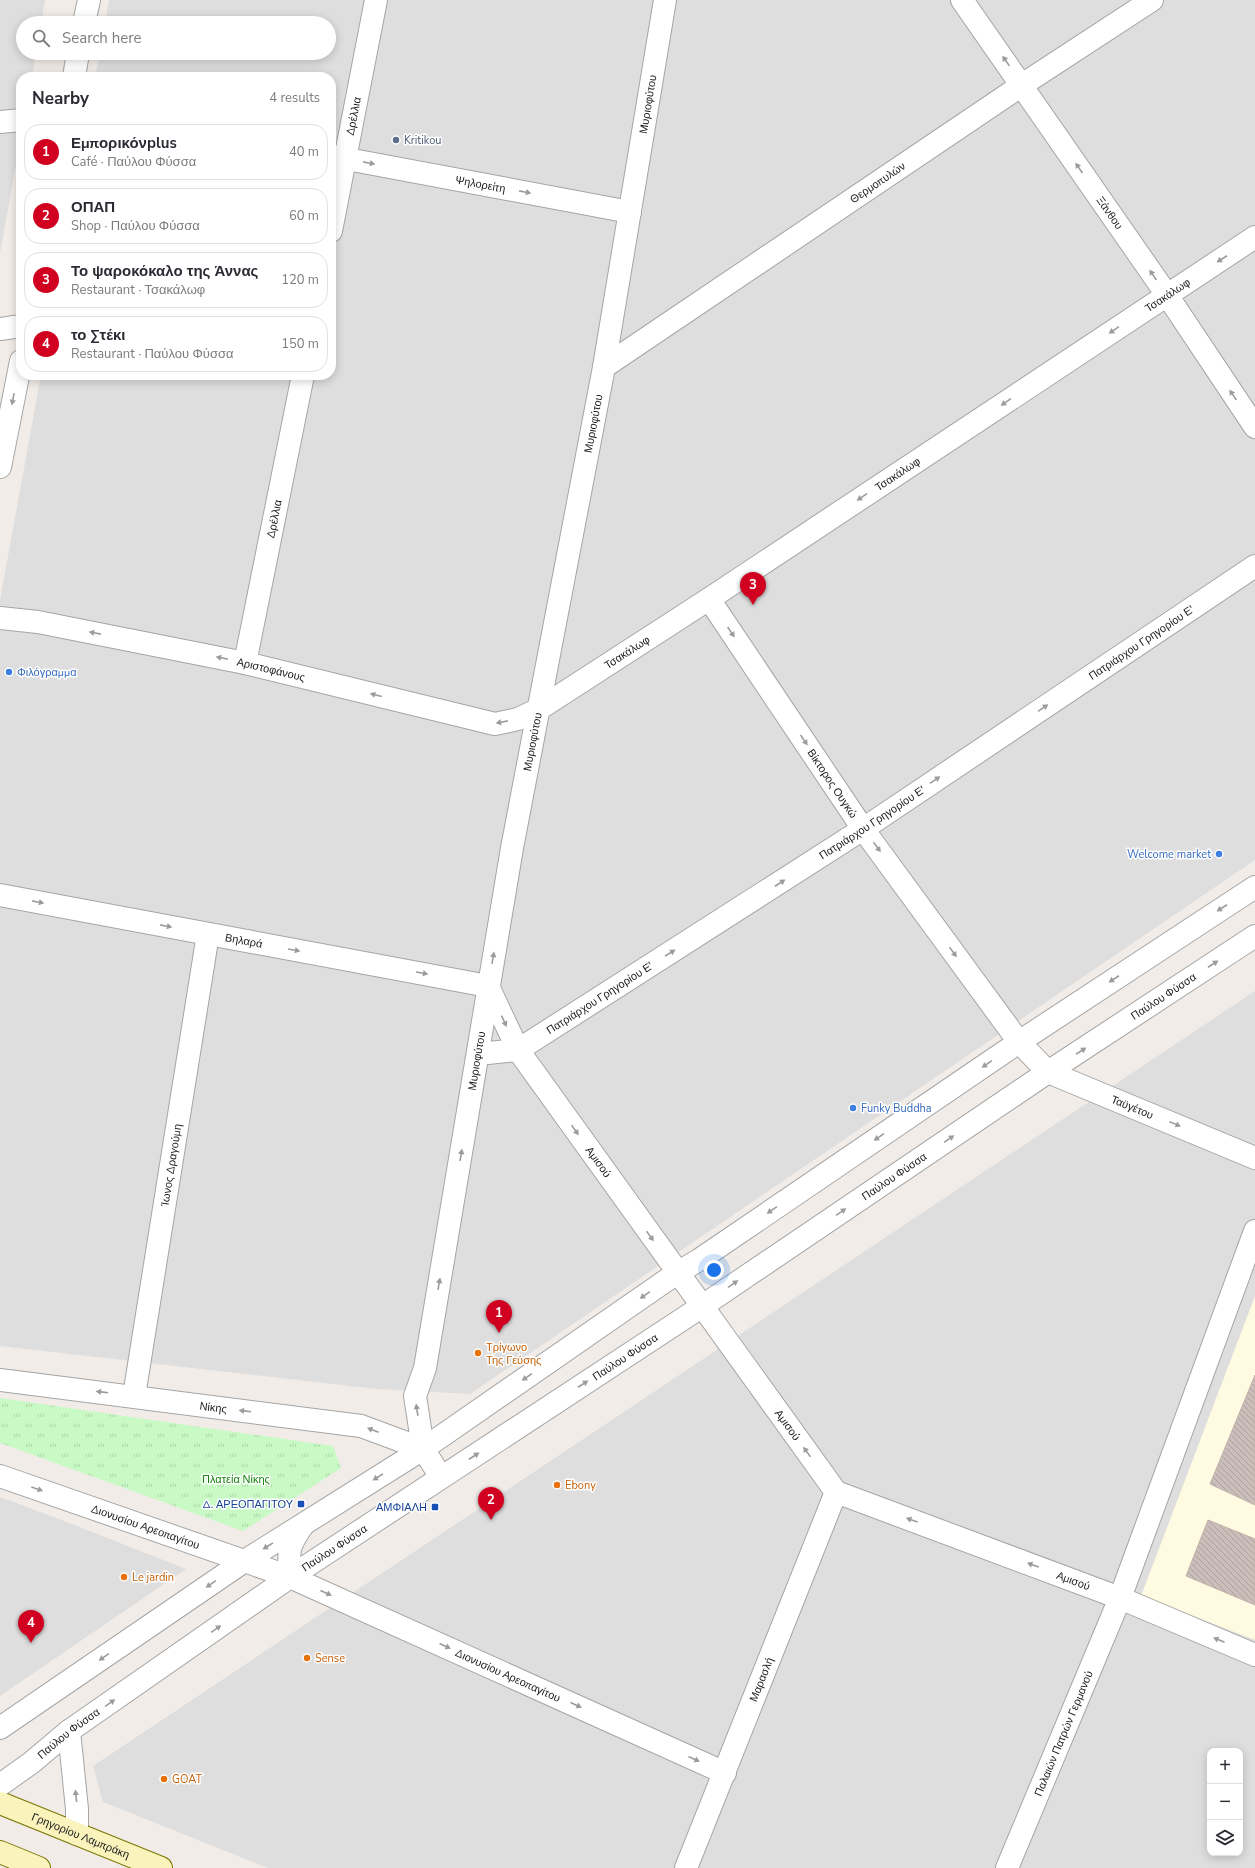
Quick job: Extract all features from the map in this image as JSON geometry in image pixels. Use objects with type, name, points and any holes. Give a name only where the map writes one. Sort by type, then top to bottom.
[{"type":"main road","name":"Γρηγορίου Λαμπράκη","points":[[0,1803],[161,1868]]},
{"type":"main road","points":[[0,1852],[39,1868]]},
{"type":"street","points":[[86,16],[89,0]]},
{"type":"street","name":"Δρέλλια","points":[[336,178],[338,157],[376,0]]},
{"type":"street","name":"Μυριοφύτου","points":[[441,1477],[423,1449],[415,1396],[425,1368],[488,986],[538,709],[604,367],[665,0]]},
{"type":"street","name":"Ξάνθου","points":[[962,0],[1167,295],[1255,427]]},
{"type":"street","name":"Θερμοπυλών","points":[[604,367],[1022,85],[1152,0]]},
{"type":"street","points":[[75,72],[77,60]]},
{"type":"street","points":[[0,122],[16,120]]},
{"type":"street","name":"Ψηλορείτη","points":[[338,157],[630,212]]},
{"type":"street","name":"Τσακάλωφ","points":[[538,709],[709,599],[1255,237]]},
{"type":"street","points":[[0,329],[16,327]]},
{"type":"street","points":[[0,467],[17,380]]},
{"type":"street","name":"Δρέλλια","points":[[246,663],[301,380]]},
{"type":"street","name":"Πατριάρχου Γρηγορίου Ε'","points":[[478,1054],[518,1050],[863,829],[1255,566]]},
{"type":"street","name":"Βίκτορος Ουγκώ","points":[[709,599],[863,829],[1019,1042]]},
{"type":"street","name":"Αριστοφάνους","points":[[0,618],[38,622],[246,663],[495,724],[518,719],[538,709]]},
{"type":"street","points":[[0,1728],[243,1562],[423,1449],[677,1273],[706,1256],[1019,1042],[1255,887]]},
{"type":"street","name":"Βηλαρά","points":[[0,895],[488,986]]},
{"type":"street","name":"Ίωνος Δραγούμη","points":[[134,1396],[208,934]]},
{"type":"street","name":"Παύλου Φύσσα","points":[[0,1785],[32,1763],[70,1731],[290,1577],[701,1306],[1048,1072],[1255,936]]},
{"type":"street","name":"Αμισού","points":[[488,986],[518,1050],[836,1492],[1120,1598],[1255,1655]]},
{"type":"street","name":"Ταϋγέτου","points":[[1019,1042],[1048,1072],[1255,1158]]},
{"type":"street","name":"Παλαιών Πατρών Γερμανού","points":[[1007,1868],[1120,1598],[1255,1231]]},
{"type":"street","name":"Νίκης","points":[[0,1380],[361,1426],[423,1449]]},
{"type":"street","name":"Διονυσίου Αρεοπαγίτου","points":[[0,1476],[243,1562],[290,1577],[725,1773]]},
{"type":"street","name":"Μαρασλή","points":[[686,1868],[836,1492]]},
{"type":"street","points":[[290,1577],[289,1564],[291,1543],[302,1525]]},
{"type":"street","points":[[70,1731],[78,1834]]},
{"type":"shaded area","points":[[0,0],[45,0],[42,16],[16,16],[16,60],[35,60],[33,72],[16,72],[16,164],[0,253]]},
{"type":"shaded area","points":[[109,0],[1255,0],[1255,860],[470,1394],[377,1389],[0,1346],[0,600],[40,380],[336,380],[336,72],[96,72],[99,60],[336,60],[336,16],[106,16]]},
{"type":"shaded area","points":[[1255,991],[1255,1868],[268,1868],[103,1802],[93,1766]]},
{"type":"shaded area","points":[[1255,1296],[1255,1640],[1141,1596]]},
{"type":"shaded area","points":[[0,1497],[67,1522],[186,1569],[0,1696]]},
{"type":"green space","name":"Πλατεία Νίκης","points":[[0,1398],[333,1446],[341,1468],[243,1531],[0,1443]]},
{"type":"building","points":[[1255,1375],[1255,1505],[1210,1484]]},
{"type":"building","points":[[1208,1520],[1255,1539],[1255,1605],[1186,1576]]},
{"type":"place","name":"Kritikou","points":[[396,140]]},
{"type":"place","name":"Το ψαροκόκαλο της Άννας","points":[[753,605]]},
{"type":"place","name":"Φιλόγραμμα","points":[[9,672]]},
{"type":"place","name":"Welcome market","points":[[1219,854]]},
{"type":"place","name":"Funky Buddha","points":[[853,1108]]},
{"type":"place","name":"Εμπορικόνplus","points":[[499,1333]]},
{"type":"place","name":"Τρίγωνο Της Γεύσης","points":[[478,1353]]},
{"type":"place","name":"Ebony","points":[[557,1485]]},
{"type":"place","name":"Δ. ΑΡΕΟΠΑΓΙΤΟΥ","points":[[301,1504]]},
{"type":"place","name":"ΑΜΦΙΑΛΗ","points":[[435,1507]]},
{"type":"place","name":"ΟΠΑΠ","points":[[491,1520]]},
{"type":"place","name":"Le jardin","points":[[124,1577]]},
{"type":"place","name":"το Στέκι","points":[[31,1643]]},
{"type":"place","name":"Sense","points":[[307,1658]]},
{"type":"place","name":"GOAT","points":[[164,1779]]}]
